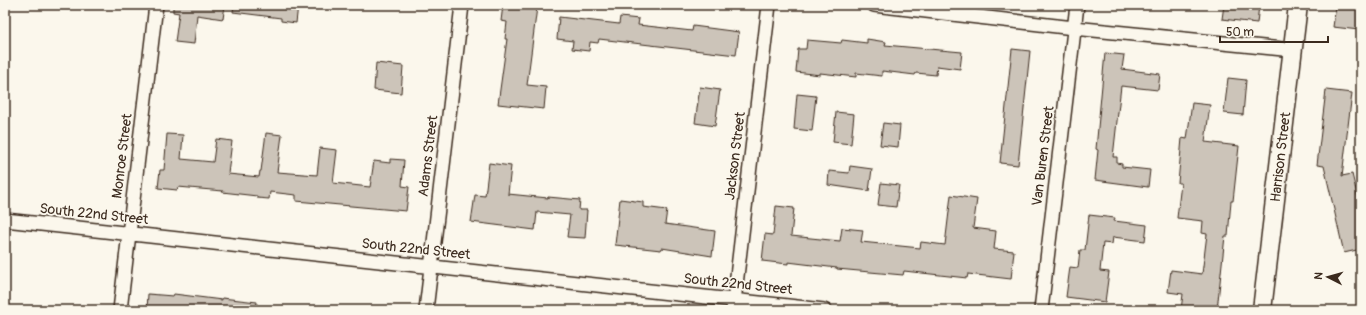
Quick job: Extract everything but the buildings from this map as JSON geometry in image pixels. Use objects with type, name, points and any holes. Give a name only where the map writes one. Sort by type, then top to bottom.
[{"type":"street","name":"Monroe Street","points":[[120,310],[156,5]]},
{"type":"street","name":"Adams Street","points":[[426,310],[462,5]]},
{"type":"street","name":"Jackson Street","points":[[734,305],[769,5]]},
{"type":"street","points":[[874,5],[1074,28],[1293,50]]},
{"type":"street","name":"Van Buren Street","points":[[1041,310],[1077,5]]},
{"type":"street","name":"Harrison Street","points":[[1262,310],[1298,5]]},
{"type":"street","name":"South 22nd Street","points":[[5,220],[431,267],[734,305],[824,310]]}]
